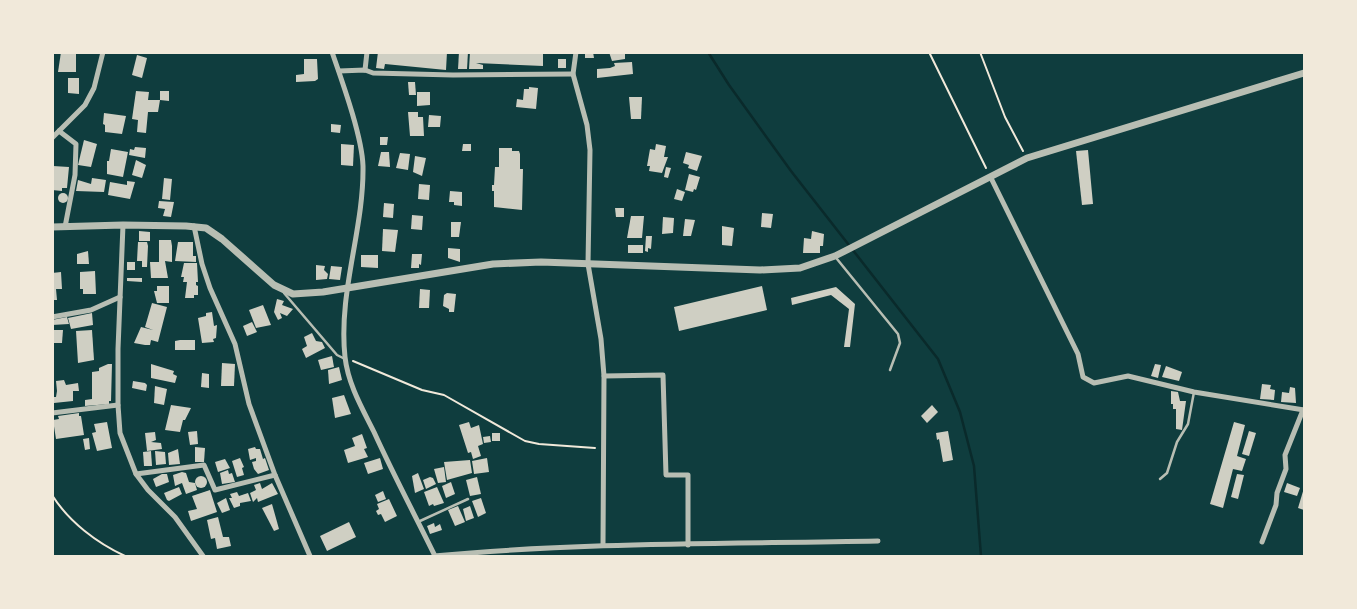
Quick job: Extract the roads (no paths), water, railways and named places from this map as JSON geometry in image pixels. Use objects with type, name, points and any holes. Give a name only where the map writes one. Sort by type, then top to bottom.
[{"type":"street","points":[[52,138],[85,105],[94,88],[103,52]]},
{"type":"street","points":[[332,52],[360,145],[363,164],[360,207],[347,287],[345,359],[350,380],[435,556],[515,548],[603,545],[878,541]]},
{"type":"street","points":[[365,70],[367,52]]},
{"type":"street","points":[[576,52],[573,74],[587,125],[590,150],[588,264],[601,339],[604,376],[603,545]]},
{"type":"street","points":[[338,71],[453,75],[573,74]]},
{"type":"street","points":[[52,227],[194,226],[215,232],[280,288],[298,294],[493,264],[541,262],[760,270],[800,268],[837,255],[1027,159],[1304,73]]},
{"type":"street","points":[[59,131],[76,144],[75,175],[65,227]]},
{"type":"street","points":[[991,178],[1078,354],[1083,377],[1094,383],[1128,376],[1194,391],[1304,410],[1285,454],[1286,469],[1262,542]]},
{"type":"street","points":[[123,225],[118,405],[120,433],[136,474],[175,517],[203,556]]},
{"type":"street","points":[[194,226],[206,276],[235,344],[249,404],[275,475],[310,556]]},
{"type":"street","points":[[52,317],[91,310],[120,297]]},
{"type":"street","points":[[604,376],[663,375],[666,475],[688,475],[688,545]]},
{"type":"street","points":[[52,413],[118,405]]},
{"type":"street","points":[[136,474],[204,465],[215,490],[275,475]]},
{"type":"lane","points":[[837,255],[898,334],[900,343],[890,370]]},
{"type":"lane","points":[[280,288],[337,355],[345,359]]},
{"type":"lane","points":[[1160,479],[1167,473],[1177,442],[1188,424],[1194,391]]},
{"type":"lane","points":[[418,522],[468,499]]},
{"type":"waterway","points":[[708,52],[791,171],[938,359],[960,412],[974,466],[981,556]]}]
